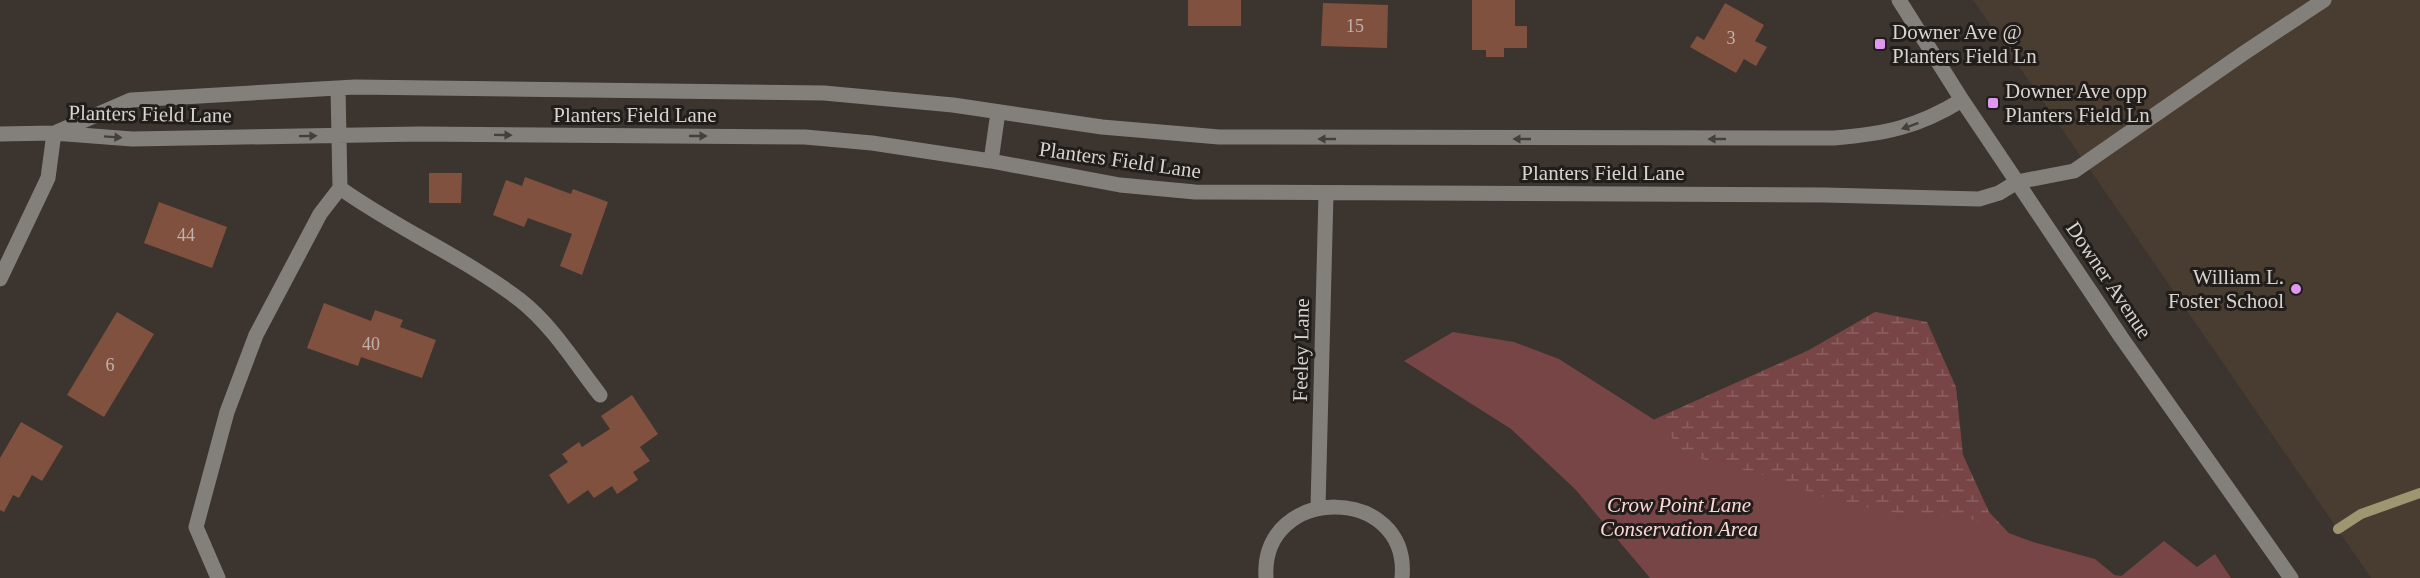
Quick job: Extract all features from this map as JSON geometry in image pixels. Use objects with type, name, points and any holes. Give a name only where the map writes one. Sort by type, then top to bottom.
[{"type":"street","name":"Downer Avenue","points":[[1899,0],[1962,100],[2146,374],[2291,578]]},
{"type":"street","name":"Planters Field Lane","points":[[54,133],[132,139],[339,135],[805,137],[872,143],[991,161],[1120,185],[1206,192],[1825,195],[1979,199],[1999,193],[2017,183],[2074,171],[2244,52],[2324,0]]},
{"type":"street","name":"Planters Field Lane","points":[[54,133],[131,100],[338,88],[824,93],[998,112],[1164,134],[1264,139],[1822,138],[1900,130],[1933,118],[1962,100]]},
{"type":"street","points":[[218,578],[196,527],[227,412],[256,334],[320,214],[340,188],[338,88]]},
{"type":"street","points":[[991,161],[998,112]]},
{"type":"street","points":[[0,134],[54,133],[48,178],[0,279]]},
{"type":"street","points":[[340,188],[380,217],[428,242],[519,300],[538,316],[600,395]]},
{"type":"street","name":"Feeley Lane","points":[[1318,507],[1326,194]]},
{"type":"street","points":[[1266,578],[1268,555],[1279,533],[1296,517],[1318,507],[1341,505],[1365,512],[1384,526],[1397,546],[1403,568],[1402,578]]},
{"type":"shaded area","name":"William L. Foster School","points":[[1973,0],[2420,0],[2420,578],[2371,578]]},
{"type":"green space","points":[[1875,312],[1927,322],[1956,387],[1963,455],[1989,512],[2040,566],[2138,578],[1669,578],[1612,465],[1655,419],[1809,350]]},
{"type":"green space","name":"Crow Point Lane Conservation Area","points":[[1453,332],[1514,342],[1559,359],[1664,426],[1683,454],[1767,476],[1837,502],[1902,514],[1968,518],[2033,542],[2095,559],[2118,578],[1650,578],[1575,489],[1511,429],[1404,361]]},
{"type":"green space","points":[[2164,541],[2197,567],[2215,554],[2231,578],[2119,578]]},
{"type":"building","points":[[1188,0],[1241,0],[1241,26],[1188,26]]},
{"type":"building","points":[[1472,0],[1515,0],[1515,26],[1527,26],[1527,48],[1504,48],[1504,57],[1486,57],[1486,50],[1472,50]]},
{"type":"building","points":[[1323,3],[1388,5],[1387,48],[1321,46]]},
{"type":"building","points":[[1725,3],[1764,25],[1755,41],[1767,47],[1756,66],[1744,59],[1736,73],[1690,47],[1697,36],[1704,40]]},
{"type":"building","points":[[429,173],[462,173],[461,203],[429,203]]},
{"type":"building","points":[[525,177],[571,194],[573,189],[608,202],[582,275],[560,266],[572,234],[528,218],[524,227],[493,215],[506,180],[522,186]]},
{"type":"building","points":[[159,202],[227,227],[212,268],[144,243]]},
{"type":"building","points":[[324,303],[371,321],[375,310],[403,320],[400,327],[436,340],[422,378],[361,357],[358,366],[307,348]]},
{"type":"building","points":[[117,312],[154,334],[104,417],[67,395]]},
{"type":"building","points":[[632,395],[658,434],[640,447],[650,461],[633,472],[638,480],[617,494],[612,486],[594,498],[588,490],[568,504],[549,475],[568,462],[562,454],[579,442],[582,447],[610,429],[601,416]]},
{"type":"building","points":[[21,422],[63,446],[42,481],[32,475],[19,498],[13,495],[4,512],[0,510],[0,458]]},
{"type":"waterway","points":[[2338,529],[2361,514],[2420,493]]},
{"type":"place","name":"Downer Ave @ Planters Field Ln","points":[[1880,44]]},
{"type":"place","name":"Downer Ave opp Planters Field Ln","points":[[1993,103]]},
{"type":"place","name":"William L. Foster School","points":[[2296,289]]}]
